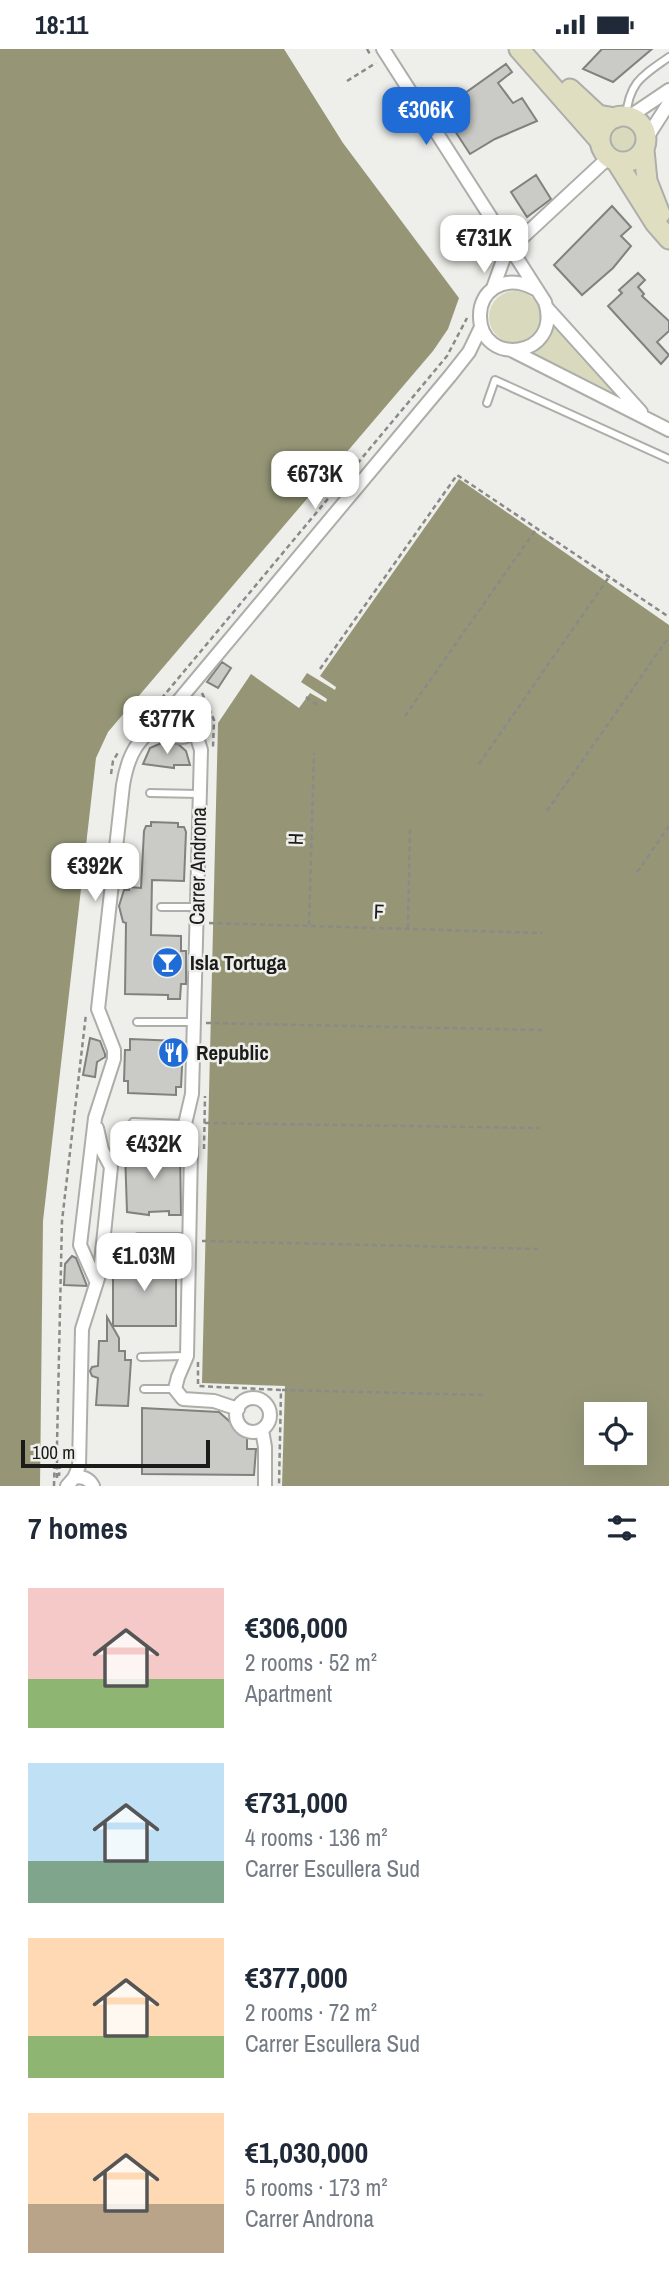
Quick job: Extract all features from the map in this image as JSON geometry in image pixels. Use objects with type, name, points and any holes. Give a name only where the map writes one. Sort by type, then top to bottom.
[{"type":"street","points":[[383,49],[548,309],[646,417]]},
{"type":"street","points":[[519,49],[608,153],[655,223],[669,239]]},
{"type":"street","points":[[534,49],[598,115],[623,117],[641,125],[649,189],[669,230]]},
{"type":"street","points":[[608,153],[604,127],[669,90]]},
{"type":"street","points":[[608,153],[632,161],[669,103]]},
{"type":"street","points":[[494,288],[505,255],[608,153]]},
{"type":"street","points":[[96,1281],[80,1245],[95,1118],[114,1059],[114,1050],[98,1009],[127,760],[133,749],[175,705],[469,352],[481,327],[480,310],[487,294],[494,288],[514,282],[535,289]]},
{"type":"street","points":[[512,351],[532,345],[540,339],[548,320],[548,309]]},
{"type":"street","points":[[481,327],[493,344],[669,430]]},
{"type":"street","points":[[469,352],[493,344]]},
{"type":"street","points":[[193,709],[194,693],[206,668]]},
{"type":"street","points":[[127,760],[145,742],[171,734],[181,737],[195,731],[198,717],[193,709],[185,704],[175,705]]},
{"type":"street","points":[[165,715],[165,725],[171,734]]},
{"type":"street","name":"Carrer Androna","points":[[176,1389],[178,1377],[193,1358],[191,1150],[185,1124],[192,1094],[201,750],[195,731]]},
{"type":"street","points":[[80,1479],[82,1329],[102,1254],[111,1167],[98,1137],[95,1118]]},
{"type":"street","points":[[85,1254],[102,1254]]},
{"type":"street","points":[[176,1389],[183,1399],[214,1401],[238,1409]]},
{"type":"street","points":[[262,1430],[252,1432],[242,1428],[237,1419],[238,1409],[250,1399],[264,1403],[270,1417],[262,1430],[265,1486]]},
{"type":"lane","points":[[623,117],[627,102],[640,78],[669,57]]},
{"type":"lane","points":[[462,223],[475,232],[485,233],[497,227]]},
{"type":"lane","points":[[487,403],[495,380],[669,459]]},
{"type":"lane","points":[[150,793],[199,794]]},
{"type":"lane","points":[[161,908],[197,907]]},
{"type":"lane","points":[[137,1022],[194,1022]]},
{"type":"lane","points":[[133,1122],[185,1124]]},
{"type":"lane","points":[[138,1237],[190,1237]]},
{"type":"lane","points":[[141,1357],[193,1358]]},
{"type":"lane","points":[[144,1389],[176,1389]]},
{"type":"path","points":[[347,81],[376,64]]},
{"type":"path","points":[[320,669],[457,475],[669,617]]},
{"type":"path","points":[[405,716],[537,529]]},
{"type":"path","points":[[479,764],[609,577]]},
{"type":"path","points":[[547,811],[669,637]]},
{"type":"path","points":[[202,683],[201,693],[214,720],[213,747]]},
{"type":"path","points":[[306,698],[320,707]]},
{"type":"path","name":"H","points":[[309,925],[314,753]]},
{"type":"path","points":[[637,872],[669,826]]},
{"type":"path","points":[[408,928],[410,828]]},
{"type":"path","name":"F","points":[[211,923],[544,933]]},
{"type":"path","points":[[206,1035],[206,1023],[542,1030]]},
{"type":"path","points":[[204,1149],[205,1085]]},
{"type":"path","points":[[205,1123],[540,1128]]},
{"type":"path","points":[[204,1241],[538,1249]]},
{"type":"path","points":[[193,1358],[198,1386],[485,1395]]},
{"type":"path","points":[[279,1486],[281,1390]]},
{"type":"path","points":[[57,1445],[57,1464],[60,1464],[58,1486]]},
{"type":"shaded area","points":[[0,49],[284,49],[343,143],[459,298],[448,329],[433,351],[108,732],[96,758],[43,1221],[40,1486],[0,1486]]},
{"type":"shaded area","points":[[623,127],[632,131],[636,140],[632,149],[623,153],[614,149],[610,140],[614,131]]},
{"type":"shaded area","points":[[515,291],[525,293],[533,299],[539,307],[539,327],[533,335],[525,341],[515,343],[505,341],[497,335],[491,327],[489,317],[491,307],[497,299],[505,293]]},
{"type":"shaded area","points":[[554,325],[616,394],[533,353],[546,343]]},
{"type":"shaded area","points":[[459,479],[669,625],[669,1486],[282,1486],[285,1386],[202,1383],[218,723],[251,674],[299,708],[310,693],[326,702],[327,699],[301,682],[307,673],[335,690],[336,687],[320,676]]},
{"type":"building","points":[[602,49],[652,49],[613,82],[583,69]]},
{"type":"building","points":[[506,64],[512,72],[498,83],[513,103],[522,98],[537,121],[495,139],[470,154],[444,108]]},
{"type":"building","points":[[536,175],[551,199],[527,217],[511,192]]},
{"type":"building","points":[[612,206],[631,227],[621,236],[631,246],[613,268],[582,295],[554,265]]},
{"type":"building","points":[[638,273],[645,280],[638,287],[644,294],[642,296],[669,321],[669,331],[657,342],[669,355],[661,364],[608,306],[622,293],[619,290]]},
{"type":"building","points":[[222,662],[231,668],[218,688],[207,682]]},
{"type":"building","points":[[166,741],[178,744],[186,751],[190,765],[174,765],[174,768],[143,764],[150,748]]},
{"type":"building","points":[[151,822],[178,823],[178,827],[184,827],[186,832],[184,881],[152,880],[151,935],[181,936],[181,951],[186,951],[186,984],[181,984],[180,999],[168,999],[168,995],[125,994],[126,923],[123,922],[119,906],[124,890],[129,890],[129,887],[141,888],[144,831],[146,826],[151,826]]},
{"type":"building","points":[[90,1038],[100,1041],[105,1054],[105,1057],[97,1062],[95,1077],[83,1075]]},
{"type":"building","points":[[130,1039],[178,1041],[178,1048],[183,1048],[181,1087],[176,1087],[176,1095],[128,1093],[128,1081],[124,1081],[125,1050],[130,1050]]},
{"type":"building","points":[[168,1146],[180,1146],[181,1215],[169,1215],[169,1211],[149,1212],[149,1215],[127,1212],[125,1152],[136,1152],[136,1148],[168,1151]]},
{"type":"building","points":[[72,1256],[76,1258],[87,1286],[64,1285],[65,1264]]},
{"type":"building","points":[[113,1260],[176,1260],[176,1326],[113,1326]]},
{"type":"building","points":[[107,1317],[119,1338],[119,1351],[125,1351],[125,1360],[131,1360],[128,1406],[96,1405],[98,1378],[92,1376],[90,1371],[92,1367],[98,1366],[99,1341],[107,1341]]},
{"type":"building","points":[[142,1408],[219,1412],[247,1437],[247,1449],[256,1449],[254,1475],[142,1474]]},
{"type":"place","name":"Isla Tortuga","points":[[167,963]]},
{"type":"place","name":"Republic","points":[[173,1053]]}]
